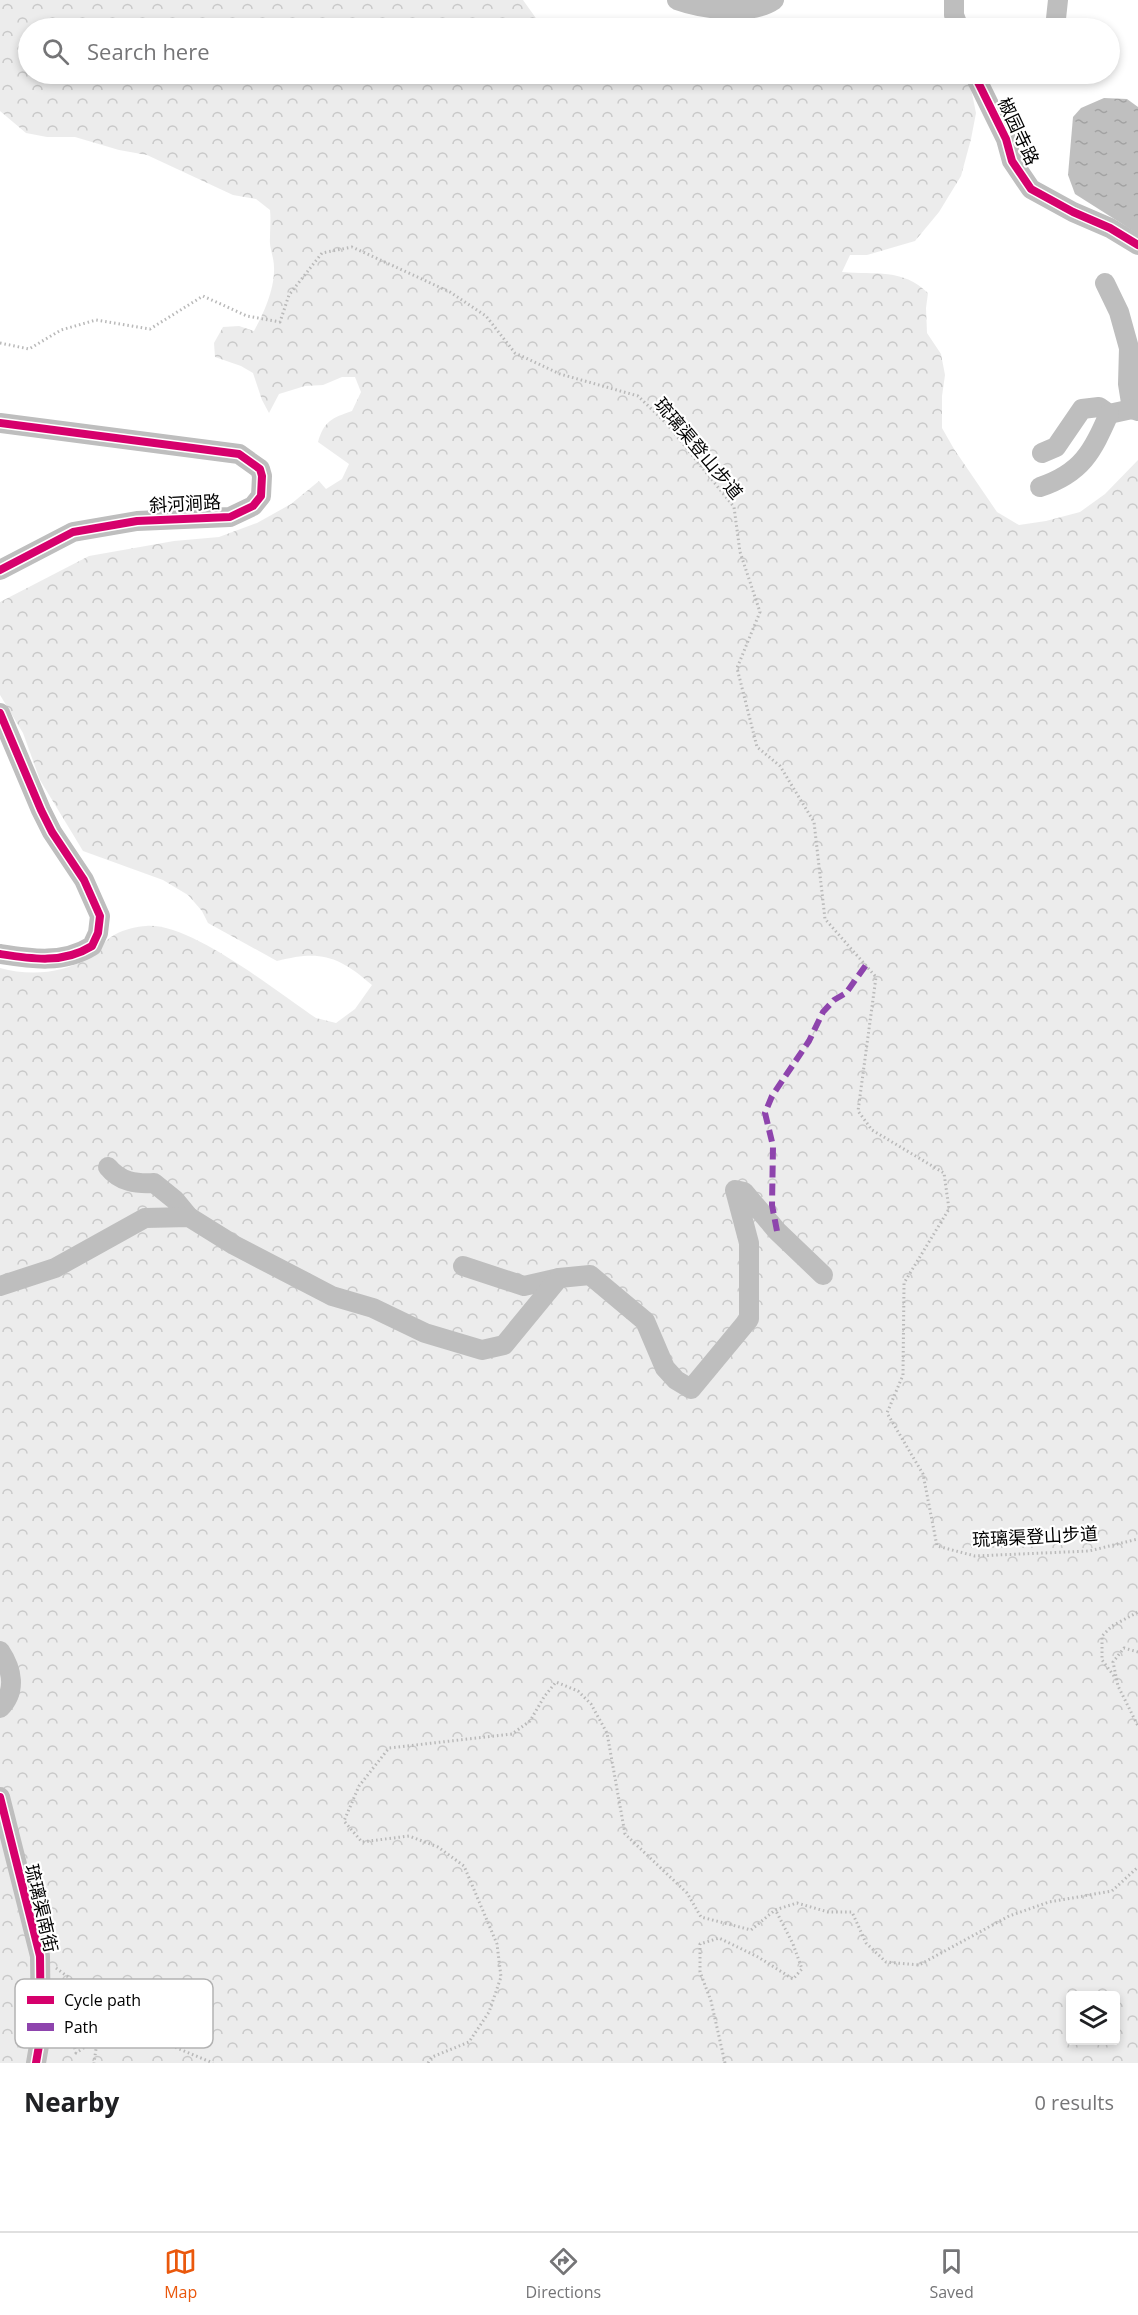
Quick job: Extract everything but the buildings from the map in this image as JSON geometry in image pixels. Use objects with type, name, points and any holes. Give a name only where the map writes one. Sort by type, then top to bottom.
[{"type":"street","points":[[677,0],[726,10],[767,5],[774,0]]},
{"type":"street","points":[[954,0],[955,18]]},
{"type":"street","points":[[1056,18],[1058,0]]},
{"type":"street","name":"椒园寺路","points":[[979,84],[997,118],[1012,161],[1031,189],[1073,212],[1110,228],[1138,245]]},
{"type":"street","points":[[1042,453],[1056,447],[1082,409],[1099,407],[1109,414],[1135,410],[1128,384],[1129,348],[1119,312],[1105,283]]},
{"type":"street","points":[[1040,486],[1057,481],[1078,468],[1096,442],[1109,414]]},
{"type":"street","name":"斜河涧路","points":[[0,423],[238,454],[260,469],[262,476],[261,496],[253,506],[230,517],[137,521],[73,532],[0,570]]},
{"type":"street","points":[[0,713],[41,810],[52,832],[84,880],[100,916],[101,924],[92,946],[70,957],[33,958],[0,954]]},
{"type":"street","points":[[108,1167],[115,1177],[136,1184],[154,1183],[175,1200],[189,1217],[234,1245],[332,1296],[373,1308],[424,1333],[482,1350],[504,1345],[559,1278]]},
{"type":"street","points":[[464,1266],[524,1286],[559,1278],[590,1275],[645,1321],[665,1368],[676,1380],[691,1389],[749,1319],[749,1243],[735,1190],[744,1192],[777,1231],[823,1275]]},
{"type":"street","points":[[0,1286],[55,1268],[145,1218],[189,1217]]},
{"type":"street","points":[[0,1651],[12,1678],[11,1693],[0,1707]]},
{"type":"street","name":"琉璃渠南街","points":[[0,1797],[7,1853],[40,1956],[40,1979]]},
{"type":"street","name":"琉璃渠南街","points":[[36,2063],[38,2048]]},
{"type":"path","points":[[1116,1678],[1102,1660],[1102,1636],[1112,1626],[1138,1612]]},
{"type":"path","points":[[1138,1652],[1124,1648],[1113,1662],[1118,1686],[1138,1726]]},
{"type":"path","points":[[428,2063],[432,2057],[469,2042],[489,2012],[501,1977],[497,1944],[464,1866],[438,1846],[409,1836],[362,1842],[345,1821],[358,1786],[388,1748],[512,1734],[530,1721],[544,1696],[556,1682],[579,1691],[591,1704],[607,1733],[625,1834],[687,1893],[701,1917],[751,1930],[775,1910],[797,1903],[828,1912],[852,1912],[866,1943],[886,1962],[919,1965],[1009,1916],[1049,1902],[1112,1891],[1138,1867]]},
{"type":"path","points":[[725,2063],[711,2001],[700,1972],[700,1944],[719,1938],[758,1957],[793,1979],[802,1969],[793,1944],[775,1910]]},
{"type":"path","points":[[40,1956],[71,1979]]},
{"type":"path","points":[[94,2063],[95,2048]]},
{"type":"path","points":[[177,2048],[213,2063]]},
{"type":"green space","points":[[0,0],[523,0],[536,18],[18,18],[18,84],[970,84],[976,113],[971,139],[961,176],[939,212],[915,241],[867,255],[850,255],[842,272],[898,276],[918,285],[928,293],[927,333],[941,354],[945,375],[942,396],[942,428],[997,512],[1019,525],[1080,512],[1105,494],[1138,460],[1138,2063],[0,2063],[0,968],[34,973],[67,967],[88,958],[116,934],[131,928],[146,926],[165,928],[210,947],[316,1018],[336,1023],[355,1009],[372,985],[349,967],[328,958],[305,956],[277,961],[208,923],[202,911],[188,895],[163,880],[83,851],[40,780],[23,733],[0,695],[0,602],[89,556],[174,541],[219,537],[257,523],[291,504],[319,481],[326,489],[342,479],[349,464],[318,442],[320,435],[330,421],[352,411],[361,392],[355,377],[342,377],[323,385],[305,386],[279,394],[269,413],[253,373],[215,357],[214,343],[223,327],[239,326],[254,331],[271,292],[274,267],[270,242],[270,210],[256,199],[233,195],[147,155],[119,150],[75,137],[47,137],[26,133],[0,111]]},
{"type":"water","points":[[1104,98],[1127,99],[1138,107],[1138,234],[1075,194],[1068,175],[1073,117],[1081,108]]},
{"type":"marked path","points":[[777,1231],[772,1205],[773,1146],[765,1113],[772,1096],[809,1041],[823,1012],[834,1000],[846,993],[866,965]]},
{"type":"cycle path","points":[[979,84],[1006,139],[1012,161],[1031,189],[1073,212],[1110,228],[1138,245]]},
{"type":"cycle path","points":[[0,423],[239,454],[260,469],[262,476],[261,496],[253,506],[230,517],[137,521],[73,532],[0,570]]},
{"type":"cycle path","points":[[0,713],[41,810],[52,832],[84,880],[100,916],[98,933],[92,946],[81,952],[47,959],[0,954]]},
{"type":"cycle path","points":[[0,1797],[40,1956],[40,1979]]},
{"type":"cycle path","points":[[36,2063],[39,2048]]}]
